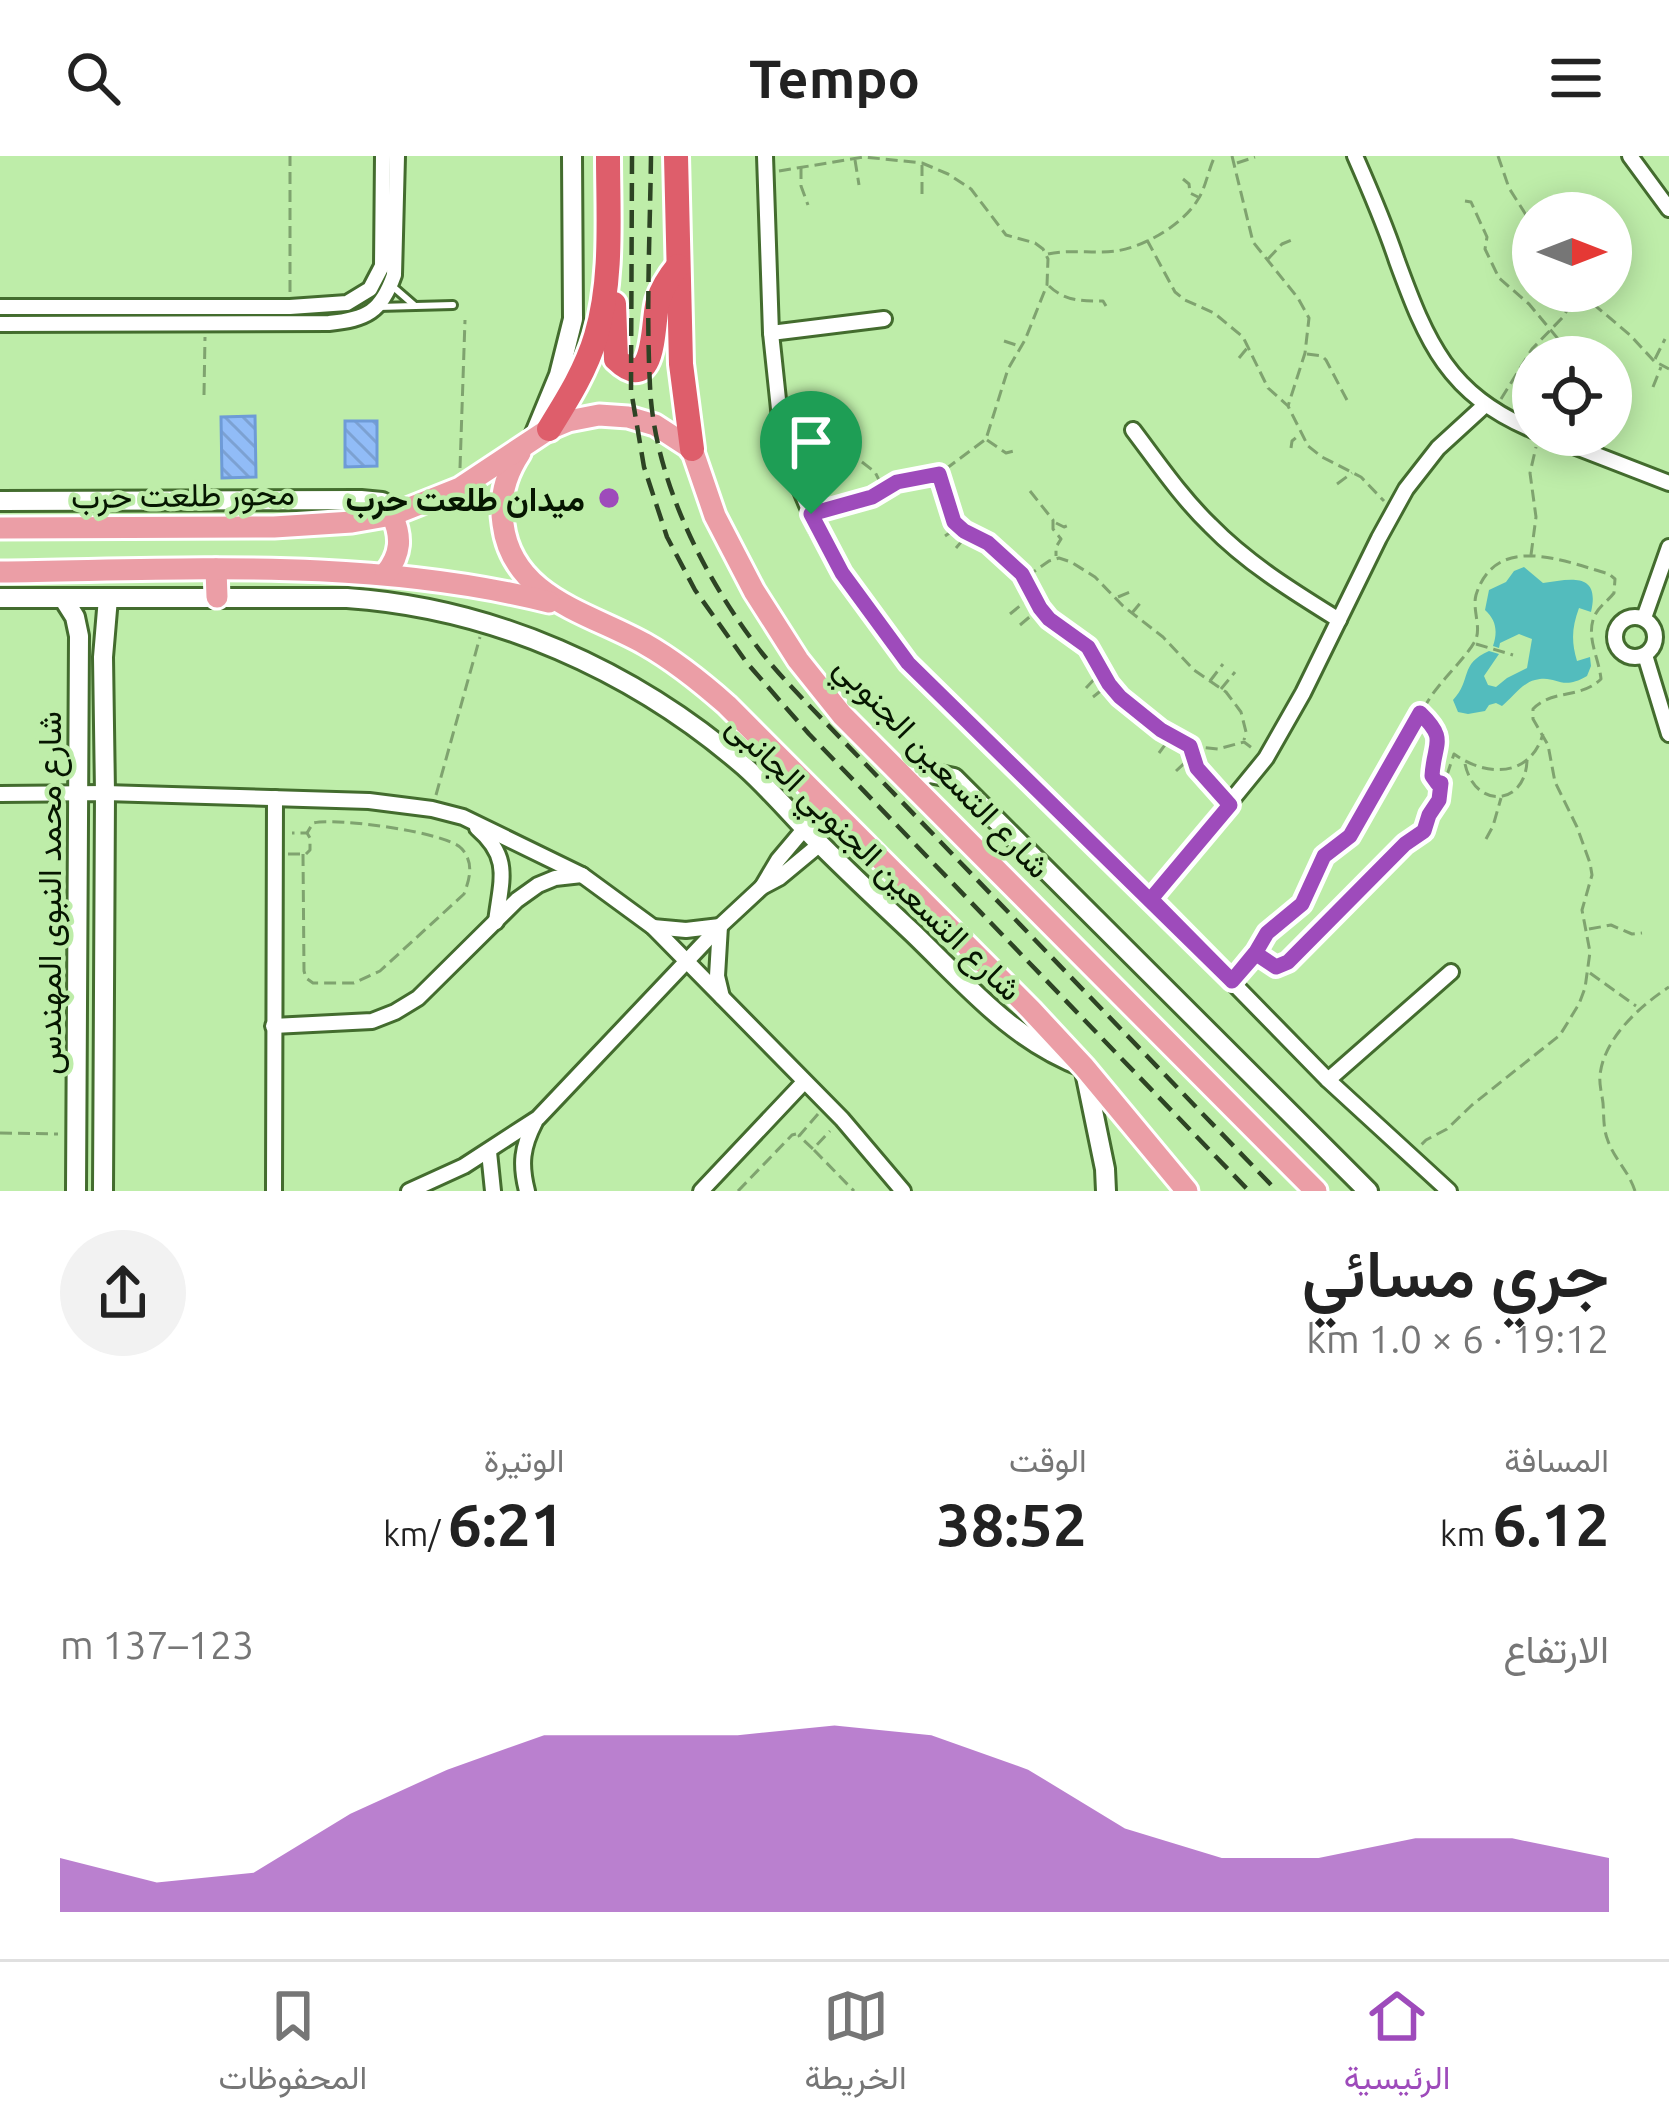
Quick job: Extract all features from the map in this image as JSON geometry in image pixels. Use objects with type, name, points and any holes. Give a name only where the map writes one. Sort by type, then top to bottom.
[{"type":"highway","points":[[535,438],[586,363],[602,313],[608,156]]},
{"type":"highway","name":"شارع التسعين الجنوبي","points":[[676,156],[683,392],[692,449]]},
{"type":"highway","points":[[606,285],[615,311],[616,359],[624,368],[636,369],[653,352],[657,305],[678,266]]},
{"type":"main road","name":"محور طلعت حرب","points":[[0,528],[274,527],[392,515],[460,488],[535,438],[599,415],[655,425],[692,449]]},
{"type":"main road","points":[[535,438],[511,467],[502,496],[506,540],[527,578],[568,607],[650,647],[727,705],[1000,978],[1084,1067],[1187,1191]]},
{"type":"main road","name":"شارع التسعين الجنوبي","points":[[692,449],[721,529],[779,633],[842,715],[1316,1191]]},
{"type":"main road","points":[[386,573],[400,539],[392,515]]},
{"type":"main road","points":[[216,569],[217,598]]},
{"type":"main road","points":[[0,572],[386,573],[568,607]]},
{"type":"street","points":[[535,438],[559,375],[573,319],[572,156]]},
{"type":"street","points":[[765,156],[771,333],[781,428],[796,479],[842,573],[908,663],[1151,899],[1328,1080],[1449,1191]]},
{"type":"street","points":[[1354,156],[1437,355],[1489,407],[1512,419]]},
{"type":"street","points":[[1630,156],[1669,209]]},
{"type":"street","points":[[0,324],[212,318],[347,303],[370,289],[382,266],[384,158]]},
{"type":"street","points":[[0,307],[329,322],[361,317],[377,307],[391,285],[397,257],[384,158]]},
{"type":"street","points":[[771,333],[884,319]]},
{"type":"street","points":[[1151,899],[1266,758],[1304,693],[1406,489],[1438,448],[1489,407]]},
{"type":"street","points":[[1133,430],[1209,524],[1264,572],[1339,620]]},
{"type":"street","points":[[1599,456],[1669,483]]},
{"type":"street","points":[[0,501],[361,500],[382,502],[392,515]]},
{"type":"street","points":[[1669,547],[1647,620],[1655,634],[1647,654],[1669,734]]},
{"type":"street","name":"شارع التسعين الجنوبي الجانبى","points":[[0,598],[389,601],[522,634],[563,651],[635,688],[710,738],[748,769],[1012,1028],[1084,1067]]},
{"type":"street","name":"شارع محمد النبوى المهندس","points":[[63,598],[75,617],[79,636],[76,1191]]},
{"type":"street","name":"شارع محمد النبوى المهندس","points":[[103,1191],[103,657],[108,598]]},
{"type":"street","points":[[1669,625],[1630,617],[1618,624],[1614,637],[1624,655],[1638,658],[1669,650]]},
{"type":"street","points":[[908,780],[930,772],[954,778],[1368,1191]]},
{"type":"street","points":[[0,794],[369,801],[463,817],[582,874],[653,927],[828,1104],[903,1191]]},
{"type":"street","points":[[274,1191],[275,799]]},
{"type":"street","points":[[463,817],[498,851],[501,885],[496,922]]},
{"type":"street","points":[[762,887],[805,828]]},
{"type":"street","points":[[409,1191],[464,1166],[538,1118],[720,926],[820,844]]},
{"type":"street","points":[[273,1026],[372,1021],[394,1012],[418,998],[517,900],[555,878],[582,874]]},
{"type":"street","points":[[653,927],[720,926]]},
{"type":"street","points":[[720,926],[717,976],[722,997]]},
{"type":"street","points":[[1328,1080],[1451,972]]},
{"type":"street","points":[[1084,1067],[1106,1191]]},
{"type":"street","points":[[701,1191],[804,1082]]},
{"type":"street","points":[[527,1191],[522,1172],[524,1143],[538,1118]]},
{"type":"street","points":[[489,1151],[494,1191]]},
{"type":"lane","points":[[391,285],[414,305]]},
{"type":"lane","points":[[377,307],[453,305]]},
{"type":"path","points":[[290,156],[290,307]]},
{"type":"path","points":[[1046,254],[1118,251],[1147,241],[1177,221],[1199,198],[1215,156]]},
{"type":"path","points":[[1232,156],[1250,233],[1309,318],[1305,353],[1288,406]]},
{"type":"path","points":[[1498,156],[1512,193]]},
{"type":"path","points":[[1235,164],[1255,157]]},
{"type":"path","points":[[766,174],[855,158],[922,163],[971,189],[1006,236],[1035,243],[1046,254],[1049,273],[1021,347],[1007,369],[986,439],[939,474],[897,482],[859,502],[811,514]]},
{"type":"path","points":[[855,158],[860,185]]},
{"type":"path","points":[[922,163],[922,194]]},
{"type":"path","points":[[801,165],[800,187],[808,206]]},
{"type":"path","points":[[1184,179],[1190,193],[1199,198]]},
{"type":"path","points":[[1465,201],[1471,202],[1487,237],[1485,249],[1499,278],[1556,336]]},
{"type":"path","points":[[1475,233],[1481,228]]},
{"type":"path","points":[[1267,260],[1294,238]]},
{"type":"path","points":[[1147,241],[1175,292],[1229,323],[1249,346],[1268,388],[1288,406],[1308,446],[1353,472],[1394,511]]},
{"type":"path","points":[[1047,285],[1073,301],[1106,305]]},
{"type":"path","points":[[1489,407],[1565,312]]},
{"type":"path","points":[[1603,312],[1654,361],[1669,369]]},
{"type":"path","points":[[204,395],[212,318]]},
{"type":"path","points":[[460,488],[465,320]]},
{"type":"path","points":[[1654,361],[1665,339]]},
{"type":"path","points":[[1004,341],[1021,347]]},
{"type":"path","points":[[1239,358],[1249,346]]},
{"type":"path","points":[[1305,353],[1325,360],[1349,404]]},
{"type":"path","points":[[1653,387],[1661,365]]},
{"type":"path","points":[[848,430],[858,459],[875,472],[885,490]]},
{"type":"path","points":[[1291,448],[1301,435]]},
{"type":"path","points":[[986,439],[1000,451],[1018,450]]},
{"type":"path","points":[[1531,554],[1536,517],[1530,473],[1533,456]]},
{"type":"path","points":[[1337,484],[1353,472]]},
{"type":"path","points":[[939,474],[950,515],[959,527],[988,543],[1024,578],[1040,608],[1079,638],[1120,697],[1190,746],[1218,748],[1244,742],[1266,758]]},
{"type":"path","points":[[1030,491],[1054,522],[1069,525]]},
{"type":"path","points":[[1054,522],[1061,542],[1056,558]]},
{"type":"path","points":[[945,536],[959,527]]},
{"type":"path","points":[[956,548],[969,533]]},
{"type":"path","points":[[1232,981],[1267,933],[1302,904],[1324,856],[1350,836],[1439,683],[1474,644],[1478,630],[1474,609],[1482,582],[1491,571],[1502,562],[1531,554],[1609,574],[1616,585],[1594,618],[1592,642],[1601,679],[1585,691],[1546,698],[1533,710],[1592,875],[1582,910],[1588,972],[1579,1004],[1560,1035],[1448,1130],[1426,1140],[1410,1156]]},
{"type":"path","points":[[1024,578],[1056,558]]},
{"type":"path","points":[[1056,558],[1084,569],[1194,670],[1221,688],[1241,712],[1244,742]]},
{"type":"path","points":[[1117,598],[1130,592]]},
{"type":"path","points":[[1010,614],[1034,596]]},
{"type":"path","points":[[1131,613],[1142,601]]},
{"type":"path","points":[[1021,625],[1040,608]]},
{"type":"path","points":[[433,809],[484,624]]},
{"type":"path","points":[[1474,644],[1513,656]]},
{"type":"path","points":[[1210,681],[1223,664]]},
{"type":"path","points":[[1086,688],[1102,671]]},
{"type":"path","points":[[1221,688],[1235,672]]},
{"type":"path","points":[[1093,697],[1109,684]]},
{"type":"path","points":[[1420,713],[1435,727],[1438,739],[1432,776],[1441,783]]},
{"type":"path","points":[[1397,734],[1406,740]]},
{"type":"path","points":[[1255,953],[1276,967],[1288,962],[1405,844],[1424,831],[1454,754],[1490,771],[1503,770],[1527,760],[1543,734]]},
{"type":"path","points":[[1159,753],[1171,736]]},
{"type":"path","points":[[1190,746],[1204,778],[1230,805]]},
{"type":"path","points":[[1177,771],[1192,757]]},
{"type":"path","points":[[1465,762],[1479,791],[1502,796],[1522,784],[1527,760]]},
{"type":"path","points":[[1486,838],[1502,796]]},
{"type":"path","points":[[1358,799],[1368,805]]},
{"type":"path","points":[[274,854],[310,850],[307,833],[318,820],[380,826],[451,840],[470,863],[470,878],[464,894],[380,970],[354,983],[313,983],[304,970],[303,854]]},
{"type":"path","points":[[274,833],[307,833]]},
{"type":"path","points":[[1306,874],[1312,881]]},
{"type":"path","points":[[1587,929],[1611,925],[1642,933]]},
{"type":"path","points":[[1588,972],[1638,1009]]},
{"type":"path","points":[[1635,1191],[1604,1128],[1600,1073],[1610,1047],[1638,1009],[1669,988]]},
{"type":"path","points":[[799,1136],[828,1104]]},
{"type":"path","points":[[813,1149],[842,1119]]},
{"type":"path","points":[[0,1133],[77,1134]]},
{"type":"path","points":[[738,1191],[792,1135],[799,1136],[854,1191]]},
{"type":"water","points":[[1524,567],[1543,583],[1580,581],[1591,589],[1591,612],[1579,608],[1573,634],[1577,661],[1590,657],[1587,676],[1571,683],[1535,680],[1502,706],[1496,703],[1485,711],[1458,712],[1453,700],[1469,667],[1480,656],[1489,651],[1499,654],[1484,676],[1488,685],[1496,687],[1527,668],[1532,639],[1519,634],[1499,648],[1493,646],[1495,626],[1485,610],[1489,590]]},
{"type":"building","points":[[255,416],[256,477],[222,478],[221,417]]},
{"type":"building","points":[[345,421],[377,421],[377,466],[345,467]]},
{"type":"railway","points":[[632,156],[631,390],[644,467],[667,537],[695,590],[747,663],[809,734],[1249,1191]]},
{"type":"railway","points":[[651,156],[648,329],[654,421],[672,493],[721,594],[792,688],[1277,1191]]},
{"type":"place","name":"ميدان طلعت حرب","points":[[609,498]]},
{"type":"route","points":[[811,514],[842,573],[908,663],[1232,981],[1253,957],[1255,953],[1269,965],[1276,967],[1288,962],[1427,826],[1441,783],[1432,776],[1438,739],[1435,727],[1420,713],[1350,836],[1324,856],[1302,904],[1276,923],[1232,981],[1151,899],[1230,805],[1197,768],[1190,746],[1120,697],[1088,647],[1040,608],[1022,574],[988,543],[954,522],[939,474],[897,482],[859,502],[811,514]]}]
